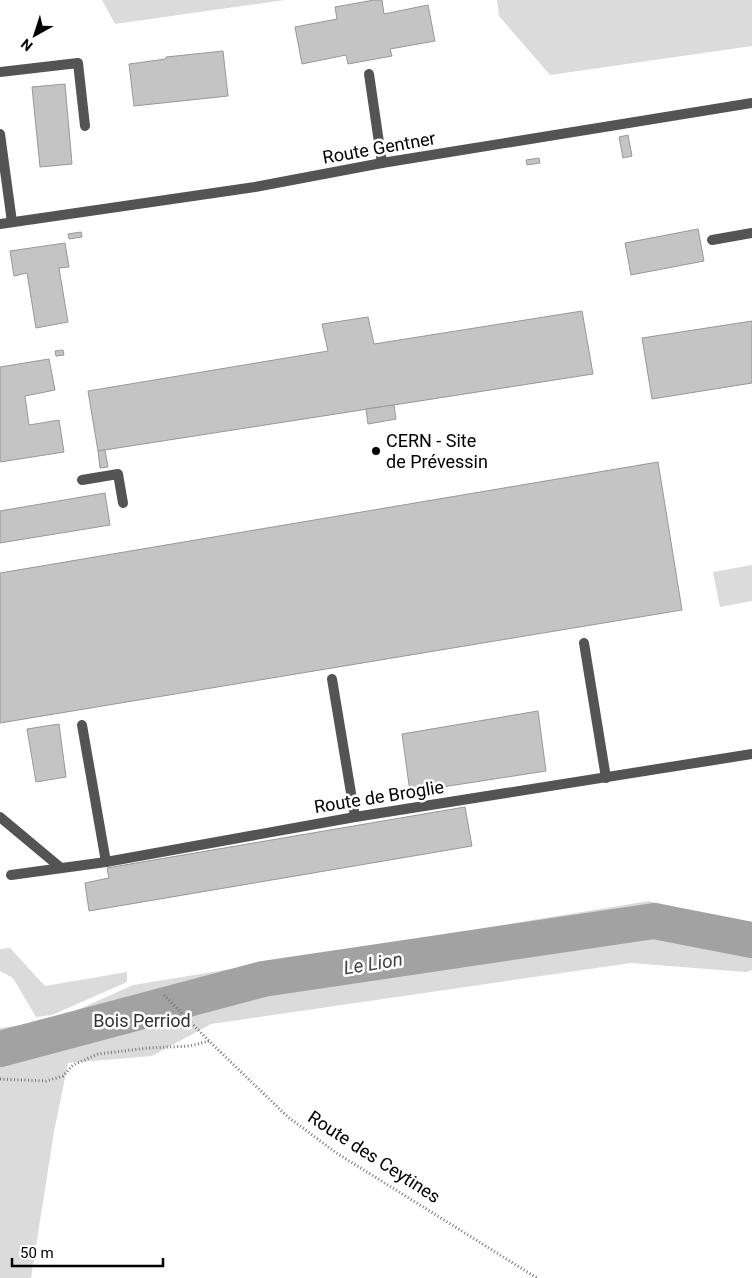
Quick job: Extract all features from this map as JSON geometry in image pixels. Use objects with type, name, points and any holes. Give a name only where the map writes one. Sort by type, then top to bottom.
[{"type":"street","points":[[0,72],[78,63],[85,126]]},
{"type":"street","points":[[369,74],[382,163]]},
{"type":"street","name":"Route Gentner","points":[[0,224],[255,187],[382,163],[752,103]]},
{"type":"street","points":[[0,134],[12,222]]},
{"type":"street","points":[[712,240],[752,233]]},
{"type":"street","points":[[82,480],[118,474],[123,503]]},
{"type":"street","points":[[584,643],[606,778]]},
{"type":"street","points":[[332,679],[355,817]]},
{"type":"street","points":[[82,725],[106,862]]},
{"type":"street","name":"Route de Broglie","points":[[11,875],[106,862],[355,817],[752,754]]},
{"type":"street","points":[[0,817],[61,868]]},
{"type":"path","name":"Route des Ceytines","points":[[164,995],[288,1117],[336,1152],[537,1278]]},
{"type":"path","points":[[0,1079],[46,1081],[63,1076],[73,1065],[98,1054],[148,1048],[190,1046],[209,1041]]},
{"type":"green space","points":[[102,0],[285,0],[115,24]]},
{"type":"green space","points":[[497,0],[752,0],[752,46],[550,75],[499,16]]},
{"type":"green space","points":[[752,565],[752,601],[720,607],[713,572]]},
{"type":"green space","name":"Bois Perriod","points":[[649,901],[745,923],[752,922],[752,970],[746,972],[631,963],[211,1024],[152,1056],[68,1063],[54,1132],[31,1278],[0,1278],[0,1028],[55,1020],[133,985]]},
{"type":"green space","points":[[10,948],[45,986],[127,972],[127,982],[52,1015],[36,1017],[13,978],[0,971],[0,949]]},
{"type":"building","points":[[382,0],[384,14],[428,5],[435,41],[390,49],[392,56],[348,64],[346,55],[302,64],[295,27],[337,19],[335,7]]},
{"type":"building","points":[[223,51],[228,96],[134,106],[129,64],[166,59],[166,57]]},
{"type":"building","points":[[65,84],[72,164],[40,167],[32,87]]},
{"type":"building","points":[[628,135],[632,156],[623,158],[619,137]]},
{"type":"building","points":[[539,158],[540,163],[527,165],[526,160]]},
{"type":"building","points":[[698,229],[704,261],[631,275],[625,243]]},
{"type":"building","points":[[81,232],[82,237],[69,239],[68,234]]},
{"type":"building","points":[[65,243],[69,267],[59,268],[68,322],[36,328],[27,273],[14,276],[10,251]]},
{"type":"building","points":[[582,311],[593,374],[98,451],[88,391],[328,351],[322,324],[368,317],[374,344]]},
{"type":"building","points":[[752,321],[752,383],[652,399],[642,338]]},
{"type":"building","points":[[63,350],[64,355],[56,356],[55,351]]},
{"type":"building","points":[[49,359],[55,390],[25,396],[29,425],[59,420],[64,452],[0,462],[0,367]]},
{"type":"building","points":[[394,405],[396,419],[368,424],[366,409]]},
{"type":"building","points":[[105,450],[108,467],[100,468],[98,451]]},
{"type":"building","points":[[658,462],[682,610],[0,723],[0,573]]},
{"type":"building","points":[[105,493],[110,525],[0,543],[0,511]]},
{"type":"building","points":[[538,711],[546,771],[410,792],[402,734]]},
{"type":"building","points":[[59,724],[66,777],[36,782],[27,729]]},
{"type":"building","points":[[465,807],[472,846],[89,911],[85,883],[109,878],[107,868]]},
{"type":"waterway","name":"Le Lion","points":[[0,1049],[263,979],[654,921],[752,940]]},
{"type":"place","name":"CERN - Site de Prévessin","points":[[376,451]]}]
